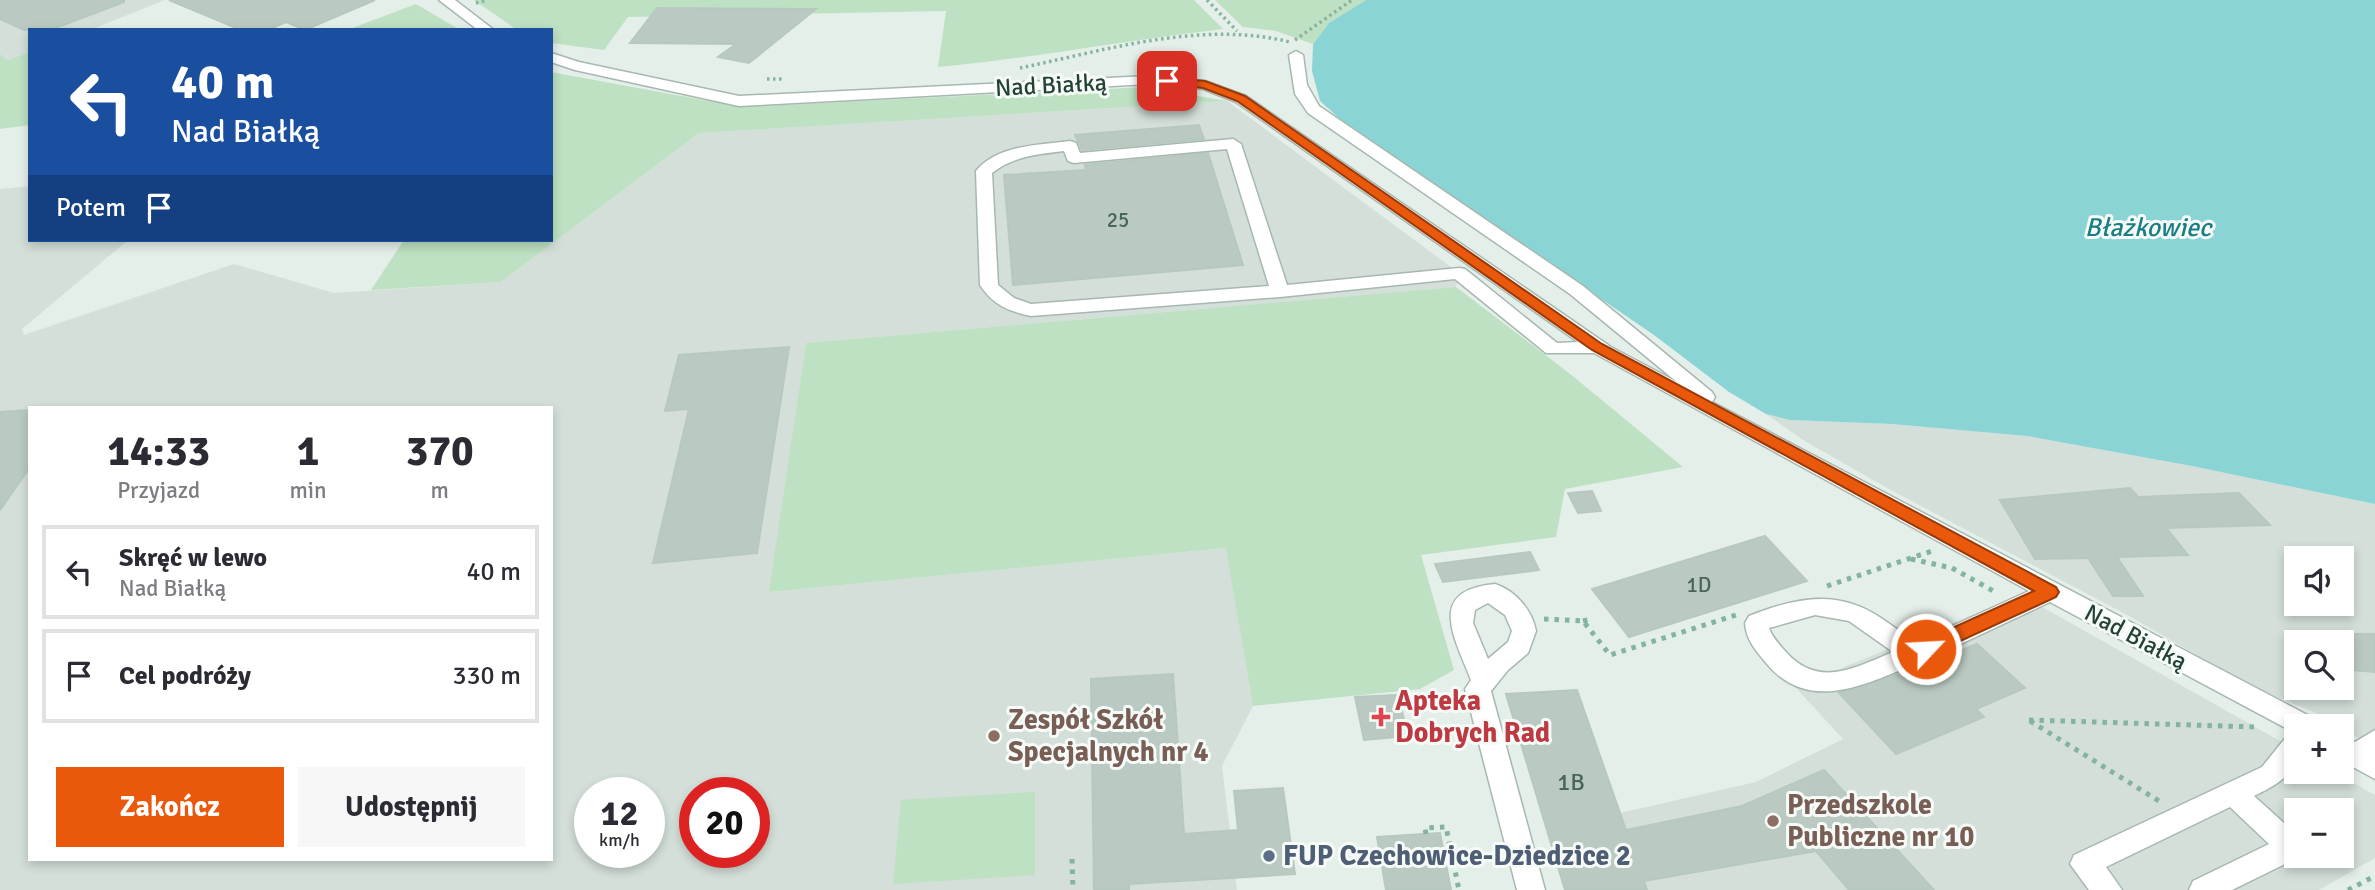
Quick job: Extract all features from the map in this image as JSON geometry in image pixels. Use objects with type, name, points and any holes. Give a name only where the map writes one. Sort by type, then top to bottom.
[{"type":"street","points":[[446,0],[484,28]]},
{"type":"street","points":[[1296,55],[1298,92],[1313,110],[1588,297],[1670,363],[1725,415]]},
{"type":"street","name":"Nad Białką","points":[[553,58],[575,65],[739,101],[1149,80],[1205,85],[1241,99],[1597,347],[1956,542],[2284,715]]},
{"type":"street","points":[[1280,291],[1233,144],[1074,158],[1070,146],[1016,152],[996,159],[984,171],[989,285],[998,298],[1012,306],[1031,310],[1280,291],[1459,273],[1553,349],[1597,347]]},
{"type":"street","points":[[1904,648],[1906,657],[1855,676],[1823,684],[1799,678],[1782,663],[1758,635],[1757,623],[1792,608],[1816,603],[1866,620],[1904,648],[1926,649],[2050,592]]},
{"type":"street","points":[[1485,683],[1461,623],[1465,604],[1473,598],[1495,593],[1508,601],[1525,631],[1523,641],[1500,662],[1485,683],[1478,689],[1531,890]]},
{"type":"street","points":[[2108,890],[2084,864],[2271,775],[2284,759]]},
{"type":"street","points":[[2203,890],[2291,847],[2233,793]]},
{"type":"path","points":[[1207,0],[1238,32]]},
{"type":"path","points":[[1016,68],[1138,45],[1238,32],[1271,35],[1291,43],[1352,0]]},
{"type":"path","points":[[767,79],[794,79]]},
{"type":"path","points":[[1820,588],[1956,542]]},
{"type":"path","points":[[1911,559],[1952,568],[2018,606]]},
{"type":"path","points":[[1583,621],[1610,655],[1742,613]]},
{"type":"path","points":[[1520,618],[1583,621],[1591,619]]},
{"type":"path","points":[[2185,817],[2029,720],[2268,727]]},
{"type":"path","points":[[1426,834],[1424,828],[1446,828],[1460,890]]},
{"type":"path","points":[[1072,859],[1073,890]]},
{"type":"path","points":[[2348,890],[2375,876]]},
{"type":"shaded area","points":[[0,0],[165,0],[95,28],[28,28],[28,53],[8,60],[0,54]]},
{"type":"shaded area","points":[[1227,101],[1459,273],[1456,287],[806,343],[770,592],[1227,548],[1253,706],[1222,766],[1237,890],[0,890],[0,189],[28,186],[28,242],[126,242],[22,329],[24,335],[234,264],[334,293],[501,282],[699,133]]},
{"type":"shaded area","points":[[1766,414],[1790,420],[1892,424],[2027,436],[2192,466],[2375,504],[2375,748],[2354,735],[2354,714],[2319,714],[2284,700],[2354,700],[2354,630],[2284,630],[2284,700],[2252,687],[2129,616],[1887,488],[1803,440]]},
{"type":"shaded area","points":[[2021,595],[2284,743],[2284,784],[2354,783],[2375,795],[2375,858],[2319,890],[1647,890],[1620,813],[1756,782],[1843,739],[1795,687]]},
{"type":"green space","points":[[474,0],[1194,0],[1223,29],[938,67],[946,11],[628,17],[604,50],[553,43],[553,28],[514,28]]},
{"type":"green space","points":[[1215,0],[1366,0],[1329,23],[1313,44],[1276,31],[1243,27]]},
{"type":"green space","points":[[416,4],[457,28],[353,28]]},
{"type":"green space","points":[[28,53],[28,125],[0,129],[0,54],[8,60]]},
{"type":"green space","points":[[553,72],[741,107],[1146,87],[1227,101],[699,133],[501,282],[371,290],[403,242],[553,242]]},
{"type":"green space","points":[[1456,287],[1569,373],[1683,467],[1565,489],[1556,537],[1421,555],[1454,670],[1420,689],[1253,706],[1226,548],[769,592],[806,343]]},
{"type":"green space","points":[[1035,792],[1035,875],[893,884],[901,800]]},
{"type":"water","name":"Błażkowiec","points":[[1366,0],[2375,0],[2375,504],[2192,466],[2027,436],[1892,424],[1790,420],[1766,414],[1729,392],[1654,335],[1349,127],[1320,101],[1312,71],[1313,44],[1329,23]]},
{"type":"building","points":[[0,0],[124,0],[55,28],[24,30],[0,19]]},
{"type":"building","points":[[169,0],[375,0],[310,28],[300,28],[286,22],[272,28],[236,28]]},
{"type":"building","points":[[657,8],[816,9],[749,63],[718,57],[736,44],[630,43]]},
{"type":"building","points":[[1199,125],[1204,139],[1082,150],[1075,135]]},
{"type":"building","points":[[1208,153],[1243,265],[1013,285],[1004,175],[1086,170],[1085,165]]},
{"type":"building","points":[[789,347],[757,553],[653,563],[689,409],[665,411],[679,355]]},
{"type":"building","points":[[28,410],[28,470],[0,510],[0,412]]},
{"type":"building","points":[[2130,488],[2138,497],[2239,493],[2270,525],[2166,528],[2188,555],[2117,557],[2143,596],[2113,596],[2088,558],[2035,559],[2000,500]]},
{"type":"building","points":[[1592,491],[1601,511],[1578,513],[1568,493]]},
{"type":"building","points":[[1765,536],[1807,581],[1629,637],[1592,589]]},
{"type":"building","points":[[1530,552],[1539,570],[1443,582],[1435,564]]},
{"type":"building","points":[[2354,634],[2375,634],[2375,672],[2354,670]]},
{"type":"building","points":[[1977,644],[2025,688],[1976,709],[1984,717],[1896,754],[1839,693],[1915,669]]},
{"type":"building","points":[[1173,674],[1184,834],[1238,830],[1234,791],[1283,788],[1295,874],[1129,884],[1129,890],[1094,890],[1091,679]]},
{"type":"building","points":[[1577,690],[1626,830],[1742,806],[1824,770],[1934,890],[1849,890],[1816,851],[1644,881],[1647,890],[1565,890],[1506,694]]},
{"type":"building","name":"Apteka Dobrych Rad","points":[[1398,695],[1408,736],[1364,740],[1355,697]]},
{"type":"building","points":[[1440,833],[1451,890],[1386,890],[1377,837]]},
{"type":"place","name":"Apteka Dobrych Rad","points":[[1381,717]]},
{"type":"place","name":"Zespół Szkół Specjalnych nr 4","points":[[994,736]]},
{"type":"place","name":"Przedszkole Publiczne nr 10","points":[[1773,821]]},
{"type":"place","name":"FUP Czechowice-Dziedzice 2","points":[[1269,856]]},
{"type":"route","points":[[1167,81],[1205,85],[1241,99],[1575,334],[1878,501],[2050,592],[1926,649]]}]
